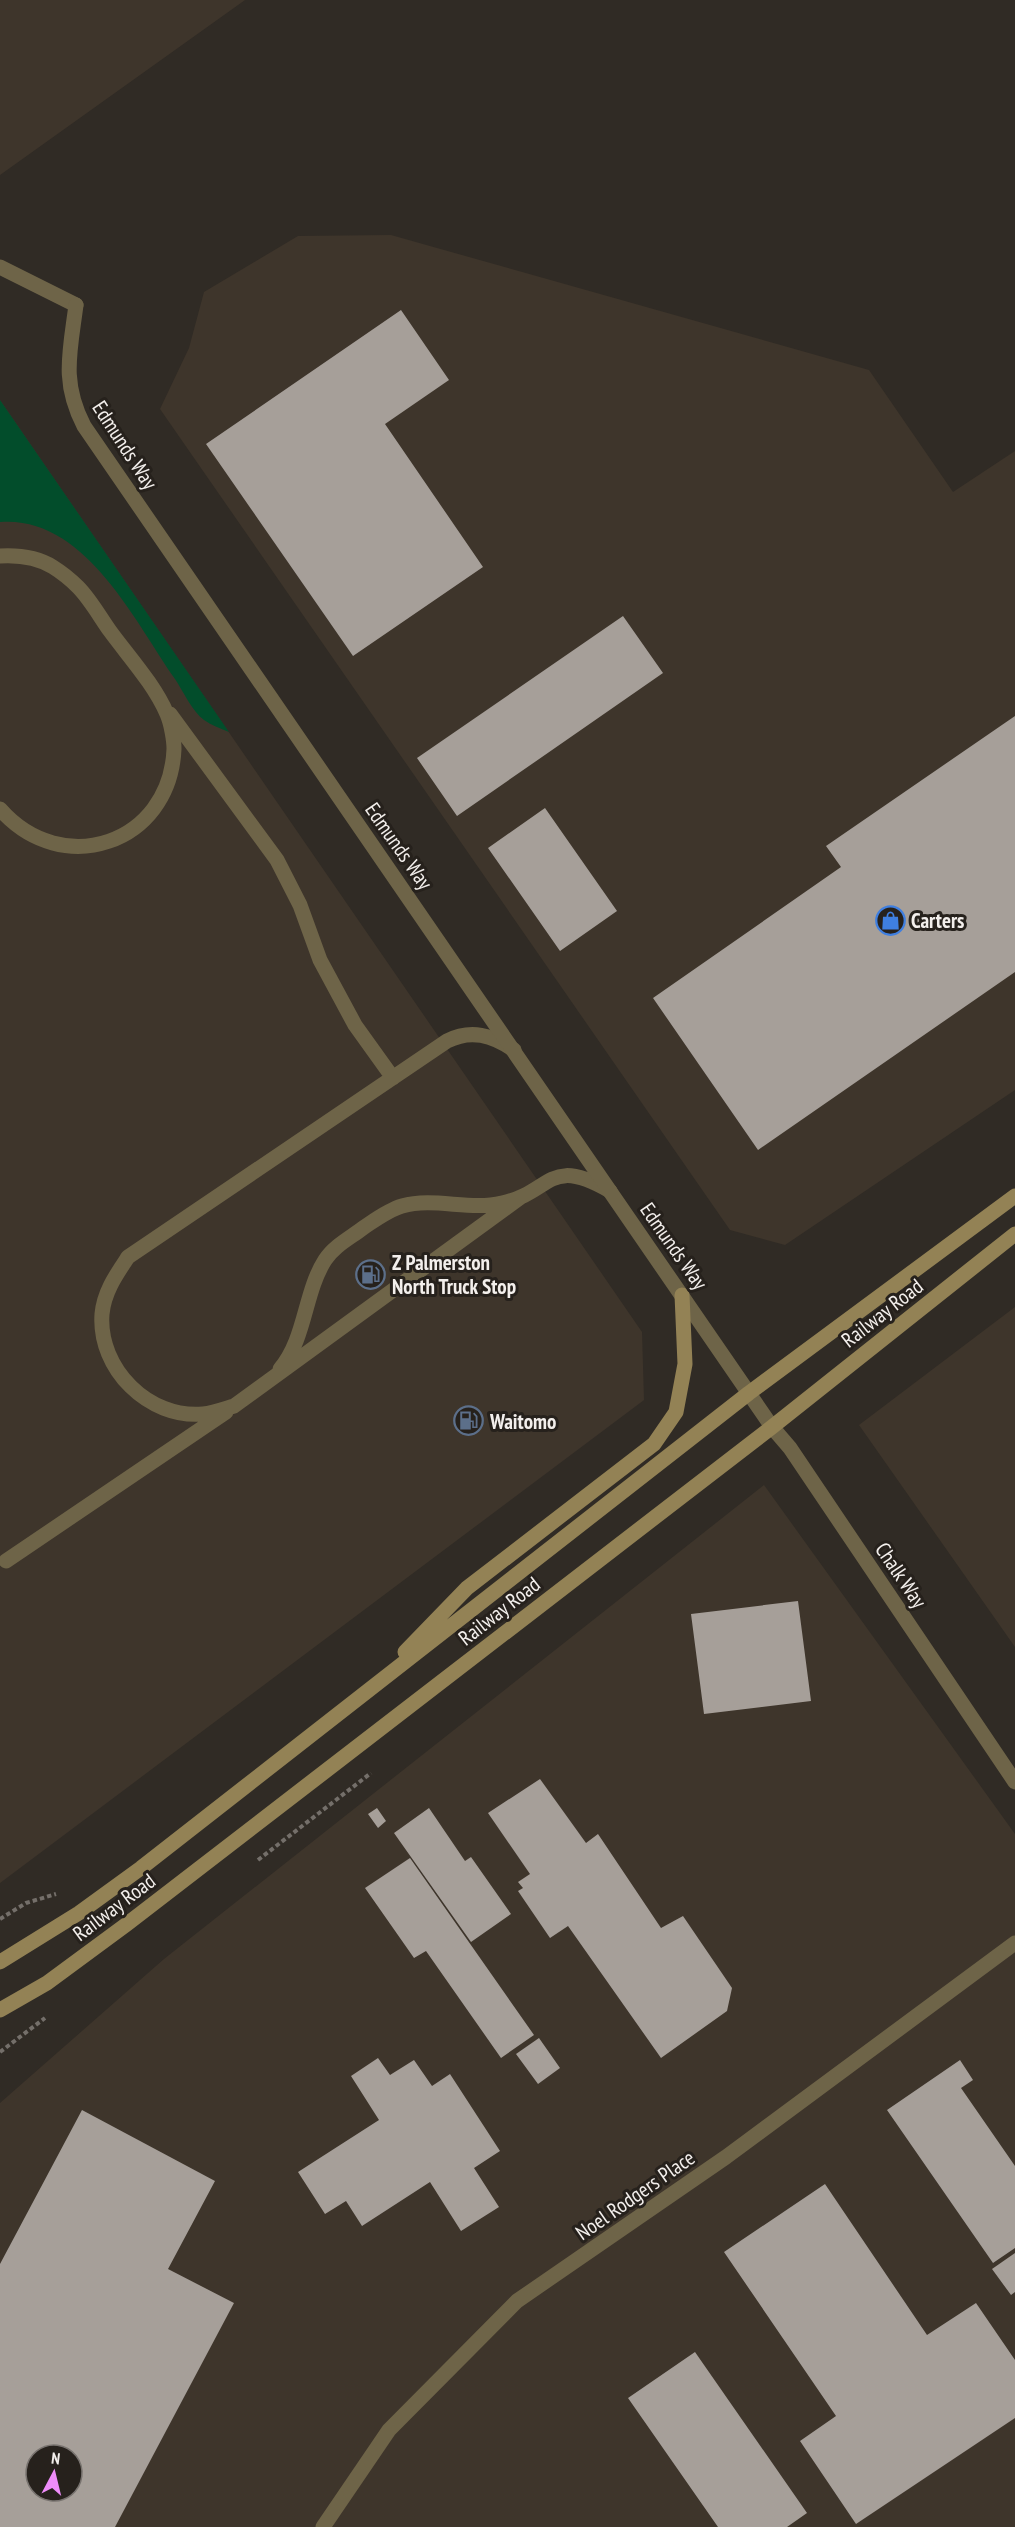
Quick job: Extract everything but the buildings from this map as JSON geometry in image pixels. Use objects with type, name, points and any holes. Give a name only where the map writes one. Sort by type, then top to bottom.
[{"type":"main road","name":"Railway Road","points":[[0,1962],[79,1913],[141,1868],[749,1393],[1015,1196]]},
{"type":"main road","name":"Railway Road","points":[[0,2010],[47,1983],[127,1924],[772,1427],[1015,1234]]},
{"type":"main road","points":[[360,1696],[468,1588],[654,1444],[676,1412],[685,1364],[682,1295]]},
{"type":"street","name":"Edmunds Way","points":[[0,267],[76,305],[69,376],[70,396],[84,426],[749,1393]]},
{"type":"street","points":[[0,556],[20,555],[52,566],[78,587],[277,860],[300,905],[320,960],[355,1025],[393,1078]]},
{"type":"street","points":[[0,809],[13,824],[39,840],[69,847],[100,845],[128,833],[153,810],[169,781],[174,748],[167,714],[150,686]]},
{"type":"street","points":[[258,1390],[234,1406],[203,1414],[171,1411],[142,1398],[119,1375],[106,1346],[102,1315],[110,1283],[128,1257],[457,1036],[485,1035],[500,1040],[514,1050]]},
{"type":"street","points":[[6,1561],[258,1390],[544,1182],[568,1175],[595,1182],[610,1191]]},
{"type":"street","points":[[272,1378],[287,1361],[295,1344],[325,1260],[339,1245],[385,1213],[402,1206],[419,1203],[493,1204],[521,1197]]},
{"type":"street","name":"Chalk Way","points":[[749,1393],[772,1427],[790,1448],[1015,1782]]},
{"type":"street","name":"Noel Rodgers Place","points":[[323,2527],[389,2430],[517,2301],[726,2157],[1015,1943]]},
{"type":"path","points":[[0,1919],[26,1903]]},
{"type":"shaded area","points":[[0,0],[245,0],[0,175]]},
{"type":"shaded area","points":[[391,235],[869,370],[953,492],[1015,451],[1015,1090],[785,1245],[730,1230],[160,409],[189,348],[204,292],[298,236]]},
{"type":"shaded area","points":[[0,400],[642,1332],[644,1400],[0,1883]]},
{"type":"shaded area","points":[[1015,1307],[1015,1647],[859,1425]]},
{"type":"shaded area","points":[[764,1485],[1015,1834],[1015,2527],[0,2527],[0,2103],[164,1959]]},
{"type":"green space","points":[[0,400],[229,732],[207,722],[200,716],[124,602],[104,576],[81,553],[57,535],[30,524],[0,522]]},
{"type":"place","name":"Carters","points":[[890,920]]},
{"type":"place","name":"Z Palmerston North Truck Stop","points":[[371,1274]]},
{"type":"place","name":"Waitomo","points":[[469,1421]]}]
